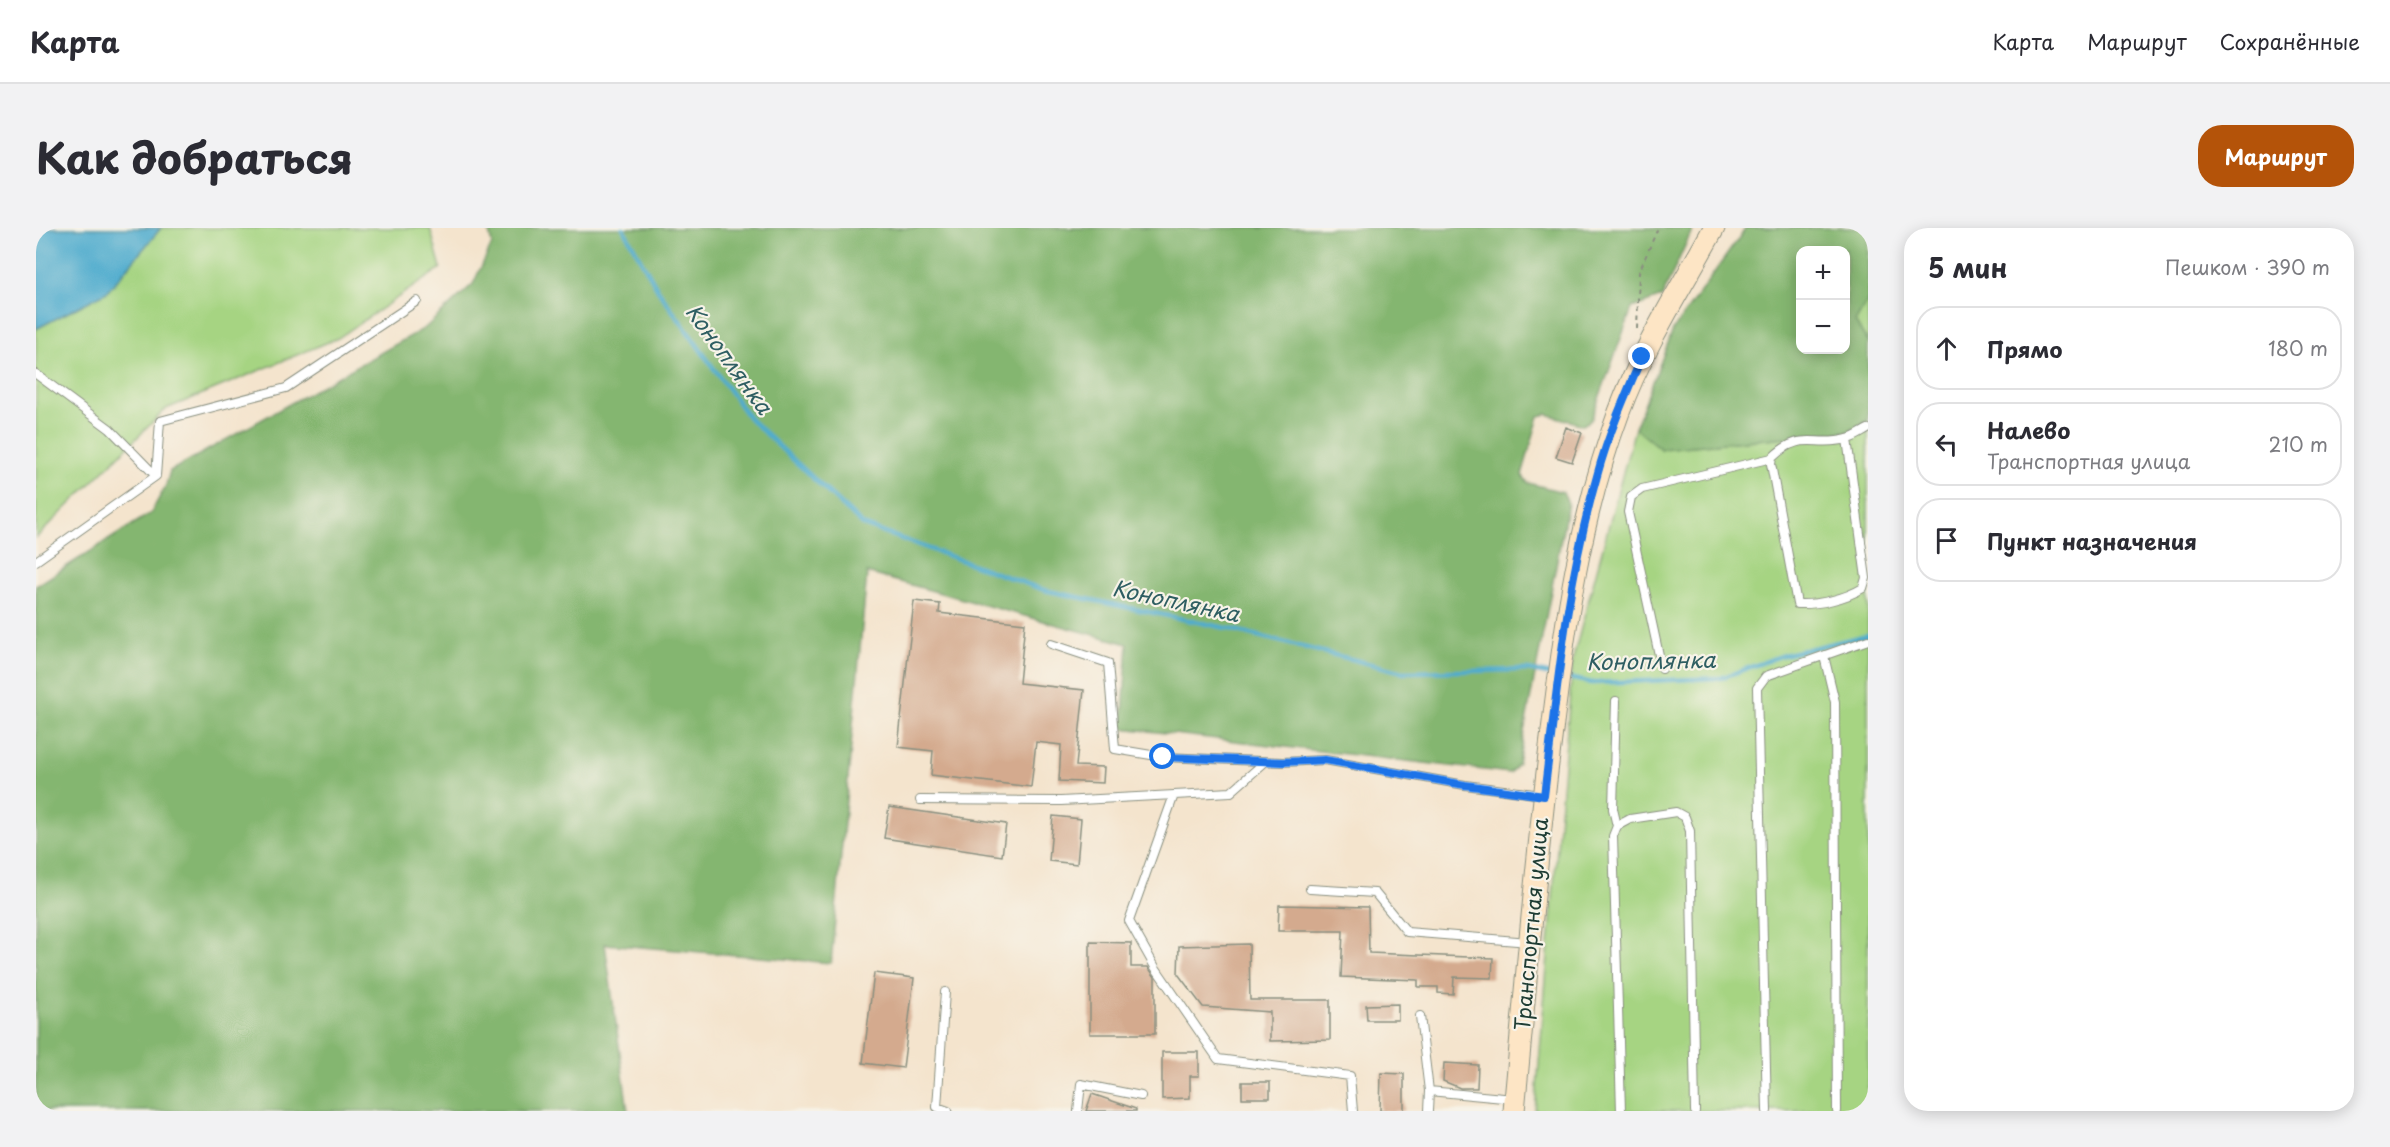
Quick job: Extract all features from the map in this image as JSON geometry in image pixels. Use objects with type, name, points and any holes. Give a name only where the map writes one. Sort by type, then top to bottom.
[{"type":"main road","name":"Транспортная улица","points":[[1515,1105],[1544,796],[1561,653],[1580,548],[1597,476],[1619,410],[1642,357],[1714,228]]},
{"type":"lane","points":[[156,476],[160,421],[286,388],[417,301]]},
{"type":"lane","points":[[36,374],[110,429],[156,476]]},
{"type":"lane","points":[[1662,669],[1628,512],[1631,497],[1642,489],[1772,458],[1783,447],[1795,441],[1847,439],[1868,429]]},
{"type":"lane","points":[[1772,458],[1771,464],[1797,604],[1810,604],[1855,593],[1863,588],[1866,578],[1847,439]]},
{"type":"lane","points":[[36,561],[156,476]]},
{"type":"lane","points":[[1767,1111],[1757,688],[1766,676],[1868,640]]},
{"type":"lane","points":[[1051,644],[1108,663],[1115,748],[1163,757],[1266,761],[1325,760],[1465,785],[1544,796]]},
{"type":"lane","points":[[1824,656],[1835,702],[1837,1111]]},
{"type":"lane","points":[[1616,701],[1613,809],[1617,826],[1613,836],[1621,1111]]},
{"type":"lane","points":[[920,800],[1061,801],[1231,792],[1266,761]]},
{"type":"lane","points":[[1174,795],[1130,921],[1155,967],[1218,1059],[1350,1076],[1353,1111]]},
{"type":"lane","points":[[1617,826],[1630,819],[1676,812],[1685,817],[1690,831],[1695,1111]]},
{"type":"lane","points":[[1310,889],[1375,893],[1407,932],[1530,942]]},
{"type":"lane","points":[[945,992],[937,1107],[948,1111]]},
{"type":"lane","points":[[1420,1016],[1429,1092],[1428,1111]]},
{"type":"lane","points":[[1078,1111],[1081,1084],[1141,1096]]},
{"type":"lane","points":[[1429,1092],[1515,1105]]},
{"type":"path","points":[[1642,357],[1636,325],[1639,272],[1658,228]]},
{"type":"green space","points":[[161,228],[430,228],[441,268],[338,338],[166,409],[36,538],[36,329],[107,292]]},
{"type":"green space","points":[[488,228],[1693,228],[1662,297],[1632,308],[1591,420],[1583,425],[1547,414],[1539,416],[1522,475],[1528,483],[1563,492],[1568,503],[1518,763],[1510,773],[1122,728],[1128,644],[867,573],[831,963],[605,944],[628,1111],[36,1111],[36,586],[151,513],[166,485],[170,471],[425,328],[473,284],[492,244]]},
{"type":"green space","points":[[1746,228],[1868,228],[1868,299],[1855,322],[1868,342],[1868,420],[1849,431],[1661,449],[1635,428],[1673,330]]},
{"type":"green space","points":[[1868,299],[1868,342],[1855,322]]},
{"type":"green space","points":[[1868,420],[1868,1111],[1535,1111],[1573,658],[1635,428],[1661,449],[1849,431]]},
{"type":"water","points":[[36,228],[161,228],[107,292],[36,329]]},
{"type":"building","points":[[1566,427],[1582,433],[1572,462],[1556,457]]},
{"type":"building","points":[[914,601],[940,604],[939,613],[1025,623],[1019,683],[1084,690],[1076,766],[1104,767],[1103,783],[1059,781],[1061,745],[1036,742],[1031,787],[931,775],[933,751],[898,747]]},
{"type":"building","points":[[889,807],[1006,824],[1002,856],[884,838]]},
{"type":"building","points":[[1053,816],[1081,819],[1077,864],[1049,861]]},
{"type":"building","points":[[1279,905],[1368,907],[1369,953],[1493,958],[1492,978],[1454,977],[1453,994],[1438,993],[1438,987],[1418,987],[1418,980],[1341,977],[1343,931],[1278,931]]},
{"type":"building","points":[[1090,942],[1131,943],[1131,967],[1148,967],[1155,977],[1155,1034],[1090,1034]]},
{"type":"building","points":[[1249,944],[1250,1000],[1330,1000],[1330,1040],[1270,1041],[1270,1012],[1203,1007],[1178,974],[1179,946]]},
{"type":"building","points":[[874,973],[914,978],[903,1068],[863,1063]]},
{"type":"building","points":[[1398,1004],[1398,1020],[1367,1020],[1366,1005]]},
{"type":"building","points":[[1162,1052],[1199,1052],[1199,1076],[1190,1076],[1190,1098],[1162,1099]]},
{"type":"building","points":[[1444,1063],[1478,1065],[1477,1088],[1460,1088],[1443,1081]]},
{"type":"building","points":[[1381,1073],[1404,1074],[1404,1111],[1380,1111]]},
{"type":"building","points":[[1242,1082],[1270,1082],[1270,1098],[1242,1098]]},
{"type":"building","points":[[1092,1094],[1136,1109],[1136,1111],[1086,1111]]},
{"type":"waterway","name":"Коноплянка","points":[[623,228],[658,290],[749,418],[863,525],[1044,590],[1226,628],[1403,672],[1528,670],[1552,675]]},
{"type":"waterway","name":"Коноплянка","points":[[1564,677],[1592,683],[1721,678],[1783,655],[1868,635]]},
{"type":"route","points":[[1163,757],[1283,762],[1325,760],[1465,785],[1544,796],[1561,653],[1580,548],[1597,476],[1619,410],[1642,357]]}]
